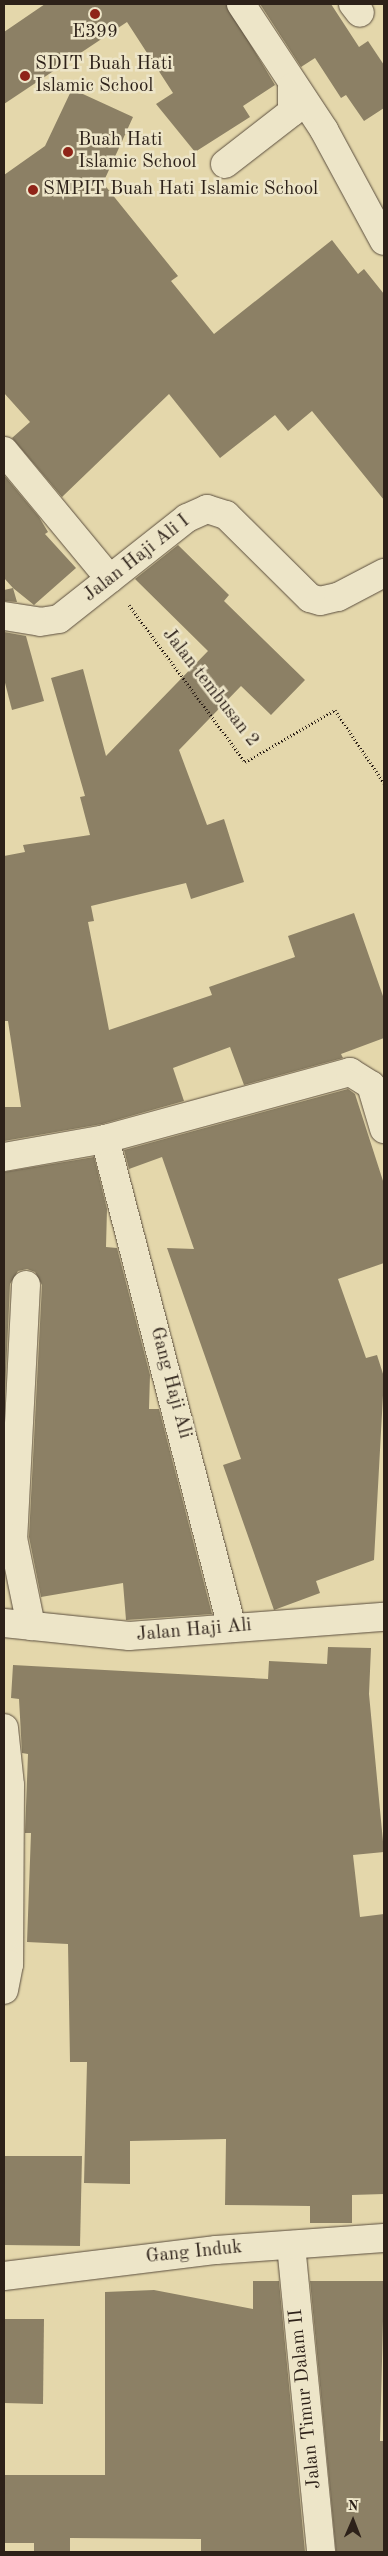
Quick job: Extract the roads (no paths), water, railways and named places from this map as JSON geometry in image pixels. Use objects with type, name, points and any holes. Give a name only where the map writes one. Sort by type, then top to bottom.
[{"type":"street","points":[[241,4],[292,87],[324,130],[384,241]]},
{"type":"street","points":[[225,164],[292,112],[292,87]]},
{"type":"street","points":[[4,451],[110,579]]},
{"type":"street","name":"Jalan Haji Ali I","points":[[4,616],[40,622],[59,619],[186,518],[208,508],[226,515],[310,598],[320,601],[338,597],[384,573]]},
{"type":"street","points":[[4,1157],[105,1138],[350,1072],[371,1085],[384,1129]]},
{"type":"street","name":"Gang Haji Ali","points":[[105,1138],[232,1628]]},
{"type":"street","points":[[26,1285],[13,1538],[31,1626]]},
{"type":"street","name":"Jalan Haji Ali","points":[[4,1623],[129,1636],[384,1617]]},
{"type":"street","points":[[4,1728],[10,1785],[4,1990]]},
{"type":"street","name":"Gang Induk","points":[[4,2276],[290,2245],[384,2238]]},
{"type":"street","name":"Jalan Timur Dalam II","points":[[290,2245],[321,2552]]},
{"type":"place","name":"E399","points":[[95,14]]},
{"type":"place","name":"SDIT Buah Hati Islamic School","points":[[25,76]]},
{"type":"place","name":"Buah Hati Islamic School","points":[[68,152]]},
{"type":"place","name":"SMPIT Buah Hati Islamic School","points":[[33,190]]}]
